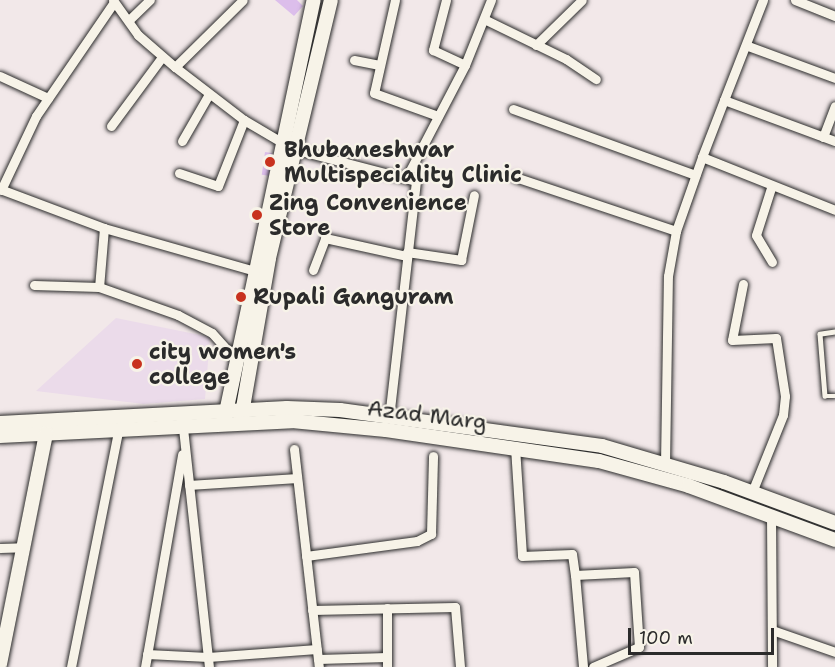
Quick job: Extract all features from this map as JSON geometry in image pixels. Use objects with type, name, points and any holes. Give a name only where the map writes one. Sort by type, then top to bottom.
[{"type":"street","points":[[129,20],[150,0]]},
{"type":"street","points":[[175,67],[243,0]]},
{"type":"street","points":[[241,417],[314,0]]},
{"type":"street","points":[[225,418],[255,271],[288,146],[331,0]]},
{"type":"street","points":[[395,0],[374,93],[438,117]]},
{"type":"street","points":[[446,0],[433,50],[465,65]]},
{"type":"street","points":[[406,178],[465,65],[486,20],[491,0]]},
{"type":"street","points":[[536,45],[582,0]]},
{"type":"street","points":[[665,464],[668,276],[676,231],[724,100],[748,46],[763,0]]},
{"type":"street","points":[[795,0],[835,16]]},
{"type":"street","points":[[255,271],[104,228],[1,189],[48,98],[114,1],[138,35],[162,57],[244,120],[288,146],[416,181],[389,417]]},
{"type":"street","points":[[486,20],[596,79]]},
{"type":"street","points":[[748,46],[835,78]]},
{"type":"street","points":[[111,126],[162,57]]},
{"type":"street","points":[[354,60],[380,65]]},
{"type":"street","points":[[0,76],[48,98]]},
{"type":"street","points":[[182,141],[209,94]]},
{"type":"street","points":[[724,100],[835,141]]},
{"type":"street","points":[[823,136],[835,106]]},
{"type":"street","points":[[513,109],[695,175]]},
{"type":"street","points":[[179,173],[218,186],[244,120]]},
{"type":"street","points":[[702,157],[835,210]]},
{"type":"street","points":[[515,177],[676,231]]},
{"type":"street","points":[[772,185],[756,235],[772,262]]},
{"type":"street","points":[[314,270],[325,238],[406,254],[460,260],[474,195]]},
{"type":"street","points":[[99,287],[104,228]]},
{"type":"street","points":[[743,284],[732,340],[776,338],[785,396],[783,415],[753,492]]},
{"type":"street","points":[[34,285],[99,287],[178,315],[212,333],[236,360]]},
{"type":"street","name":"Azad Marg","points":[[0,423],[225,418],[298,408],[389,417],[574,441],[665,464],[753,492],[835,523]]},
{"type":"street","name":"Azad Marg","points":[[241,417],[324,423],[514,447],[599,461],[771,515],[835,540]]},
{"type":"street","name":"Azad Marg","points":[[0,436],[117,431],[184,434],[225,418]]},
{"type":"street","points":[[71,667],[117,431]]},
{"type":"street","points":[[0,664],[3,633],[46,434]]},
{"type":"street","points":[[184,434],[209,667]]},
{"type":"street","points":[[145,667],[184,434]]},
{"type":"street","points":[[514,447],[522,556],[572,554],[583,667]]},
{"type":"street","points":[[294,449],[318,663],[387,657]]},
{"type":"street","points":[[306,556],[417,541],[431,534],[433,456]]},
{"type":"street","points":[[189,485],[297,478]]},
{"type":"street","points":[[771,515],[772,667]]},
{"type":"street","points":[[0,548],[23,547]]},
{"type":"street","points":[[575,575],[634,572],[639,647],[593,667]]},
{"type":"street","points":[[312,610],[455,607],[460,667]]},
{"type":"street","points":[[387,608],[387,667]]},
{"type":"street","points":[[772,630],[835,652]]},
{"type":"street","points":[[147,654],[208,657],[317,649]]},
{"type":"lane","points":[[835,332],[820,334],[825,396],[835,396]]},
{"type":"shaded area","name":"city women's college","points":[[116,318],[210,337],[205,399],[144,404],[36,391]]},
{"type":"building","points":[[275,0],[297,0],[303,6],[294,16]]},
{"type":"building","points":[[265,152],[272,153],[269,176],[262,175]]},
{"type":"place","name":"Bhubaneshwar Multispeciality Clinic","points":[[270,162]]},
{"type":"place","name":"Zing Convenience Store","points":[[257,215]]},
{"type":"place","name":"Rupali Ganguram","points":[[241,297]]},
{"type":"place","name":"city women's college","points":[[137,364]]}]
